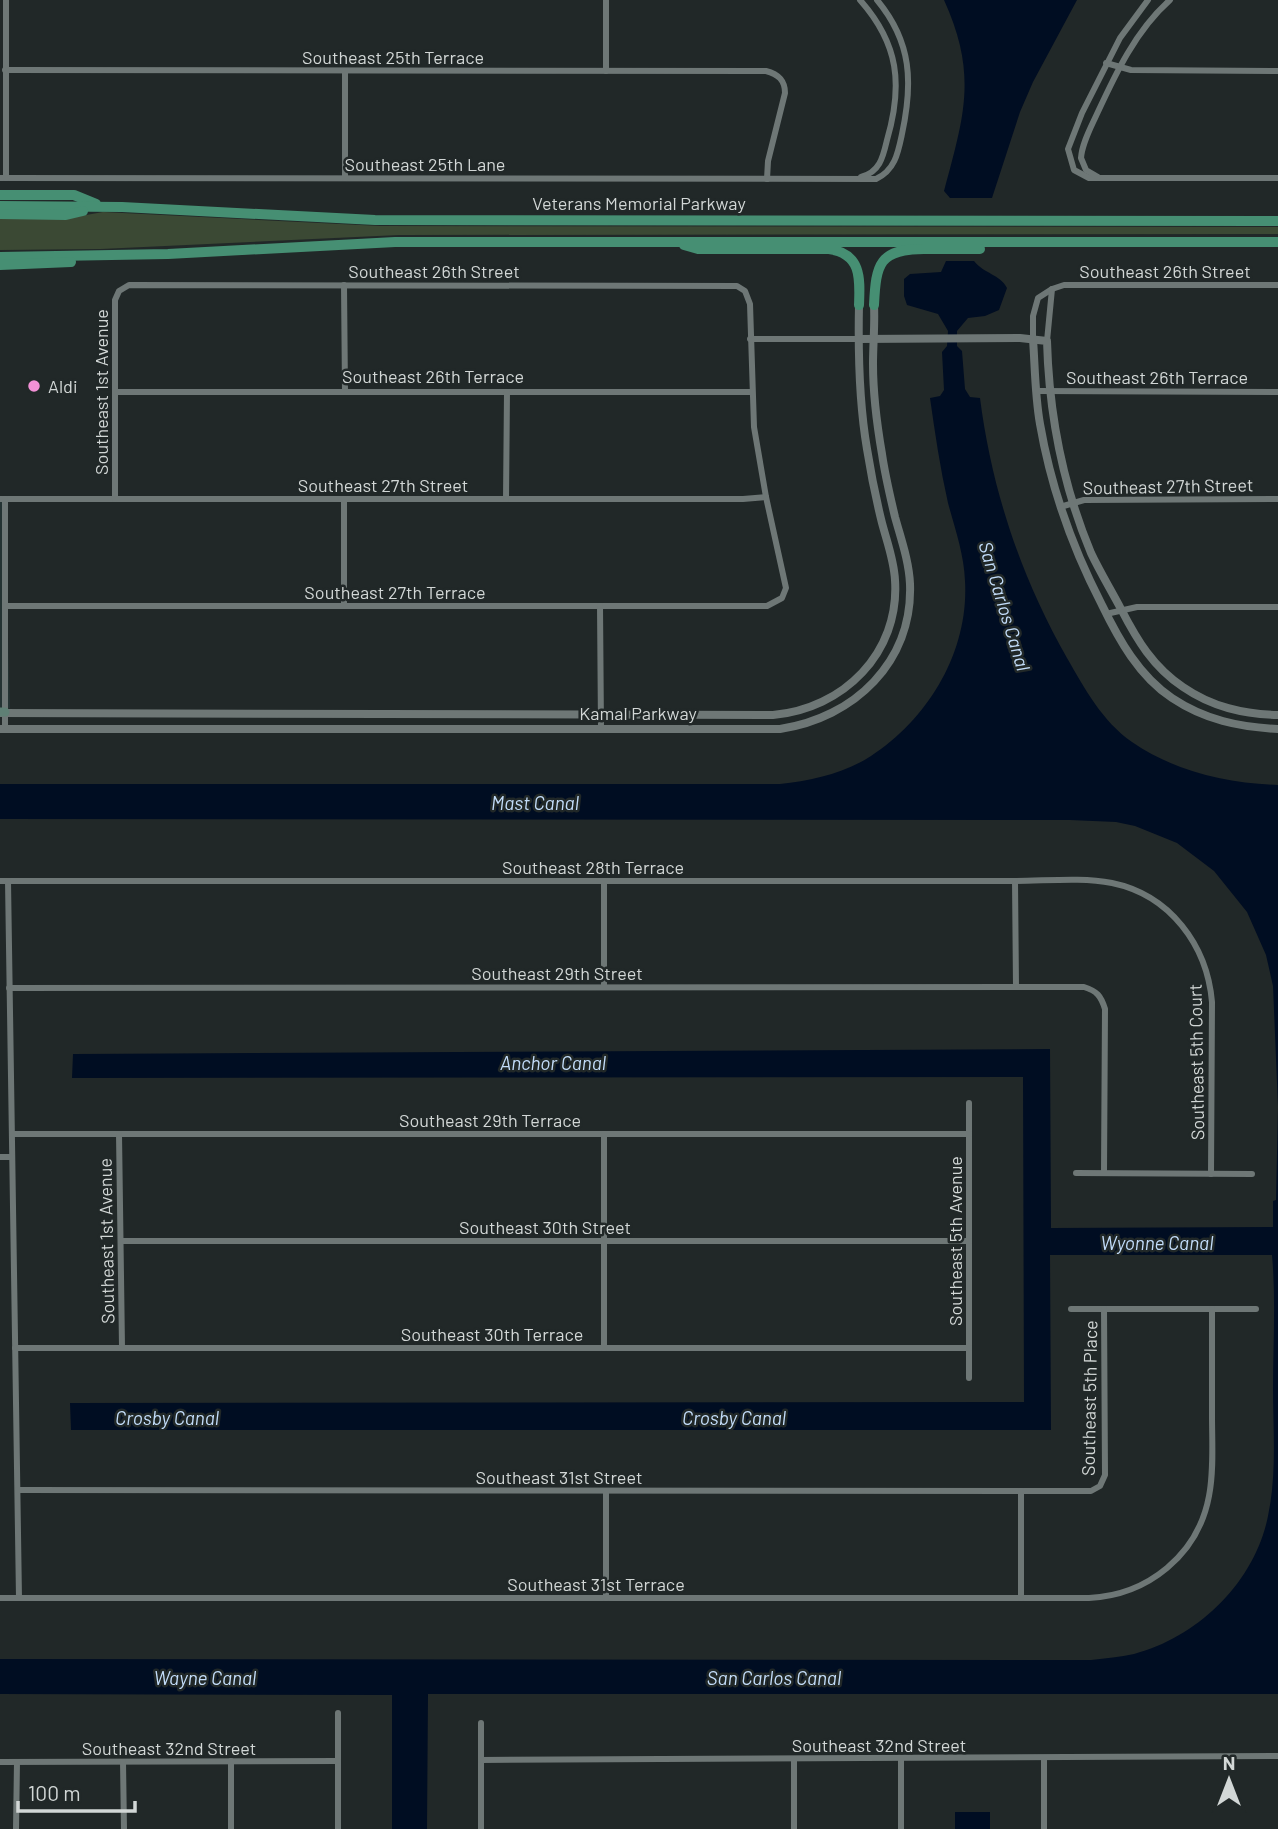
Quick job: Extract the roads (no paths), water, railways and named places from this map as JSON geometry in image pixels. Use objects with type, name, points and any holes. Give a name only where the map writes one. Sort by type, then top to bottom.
[{"type":"highway","points":[[0,195],[74,195],[102,206]]},
{"type":"highway","name":"Veterans Memorial Parkway","points":[[0,206],[102,206],[402,220],[1278,221]]},
{"type":"highway","points":[[0,214],[66,215],[102,206]]},
{"type":"highway","points":[[671,241],[698,249],[829,249],[844,253],[852,260],[860,278],[859,305]]},
{"type":"highway","points":[[0,257],[118,255],[395,242],[1278,242]]},
{"type":"highway","points":[[874,305],[880,267],[884,259],[898,250],[1081,249],[1161,242]]},
{"type":"highway","points":[[0,265],[54,264],[118,255]]},
{"type":"street","points":[[3,178],[6,0]]},
{"type":"street","points":[[606,0],[606,71]]},
{"type":"street","points":[[849,179],[868,175],[877,169],[892,126],[897,90],[895,62],[886,38],[860,0]]},
{"type":"street","name":"Southeast 25th Lane","points":[[3,178],[876,179],[891,167],[900,142],[908,106],[909,79],[904,46],[877,0]]},
{"type":"street","points":[[1148,0],[1126,27],[1089,97],[1068,149],[1074,170],[1080,175],[1100,178],[1278,178]]},
{"type":"street","points":[[1100,178],[1084,168],[1081,152],[1119,68],[1142,30],[1170,0]]},
{"type":"street","points":[[1106,62],[1119,68],[1150,71],[1278,71]]},
{"type":"street","name":"Southeast 25th Terrace","points":[[5,70],[759,71],[780,77],[786,93],[768,161],[767,179]]},
{"type":"street","points":[[345,71],[345,178]]},
{"type":"street","name":"Southeast 26th Street","points":[[122,288],[129,285],[727,285],[737,286],[745,291],[750,304],[750,339]]},
{"type":"street","points":[[344,285],[345,392]]},
{"type":"street","name":"Southeast 26th Street","points":[[1052,289],[1064,285],[1278,285]]},
{"type":"street","name":"Southeast 1st Avenue","points":[[115,499],[115,300],[122,288]]},
{"type":"street","points":[[1052,289],[1038,298],[1032,316],[1037,391],[1046,457],[1073,545],[1106,614],[1134,660],[1155,684],[1172,698],[1190,709],[1228,724],[1278,729]]},
{"type":"street","points":[[1052,289],[1047,341],[1058,446],[1073,502],[1092,553],[1121,610],[1146,653],[1181,687],[1206,701],[1232,710],[1278,715]]},
{"type":"street","name":"Kamal Parkway","points":[[2,712],[773,715],[818,705],[841,692],[870,664],[889,628],[895,601],[895,577],[867,446],[858,339],[859,305]]},
{"type":"street","name":"Kamal Parkway","points":[[2,729],[780,729],[819,720],[843,708],[865,691],[883,671],[896,650],[905,626],[910,584],[882,453],[874,388],[874,305]]},
{"type":"street","points":[[766,497],[757,451],[751,392],[750,339],[952,338],[1047,341]]},
{"type":"street","name":"Southeast 26th Terrace","points":[[1037,391],[1278,392]]},
{"type":"street","name":"Southeast 26th Terrace","points":[[115,392],[751,392]]},
{"type":"street","points":[[506,499],[507,392]]},
{"type":"street","name":"Southeast 27th Street","points":[[3,499],[766,497]]},
{"type":"street","name":"Southeast 27th Terrace","points":[[5,606],[767,606],[782,598],[786,588],[766,497]]},
{"type":"street","points":[[2,729],[5,606],[3,499]]},
{"type":"street","points":[[344,499],[344,606]]},
{"type":"street","name":"Southeast 27th Street","points":[[1060,507],[1084,500],[1278,499]]},
{"type":"street","points":[[600,606],[601,729]]},
{"type":"street","points":[[1106,614],[1137,607],[1278,607]]},
{"type":"street","points":[[4,881],[9,988],[19,1598]]},
{"type":"street","name":"Southeast 28th Terrace","points":[[4,881],[1094,881],[1113,883],[1150,898],[1176,918]]},
{"type":"street","points":[[604,881],[604,987]]},
{"type":"street","points":[[1015,881],[1016,987]]},
{"type":"street","name":"Southeast 5th Court","points":[[1176,918],[1197,946],[1211,990],[1211,1174]]},
{"type":"street","name":"Southeast 29th Street","points":[[9,988],[1084,987],[1094,990],[1101,997],[1104,1009],[1104,1173]]},
{"type":"street","name":"Southeast 5th Avenue","points":[[969,1103],[970,1378]]},
{"type":"street","name":"Southeast 29th Terrace","points":[[12,1134],[969,1134]]},
{"type":"street","name":"Southeast 1st Avenue","points":[[118,1134],[122,1348]]},
{"type":"street","points":[[604,1134],[604,1348]]},
{"type":"street","points":[[0,1157],[12,1157]]},
{"type":"street","points":[[1076,1173],[1252,1174]]},
{"type":"street","name":"Southeast 30th Street","points":[[121,1241],[969,1241]]},
{"type":"street","points":[[1071,1309],[1256,1309]]},
{"type":"street","name":"Southeast 5th Place","points":[[1100,1486],[1105,1471],[1104,1309]]},
{"type":"street","name":"Southeast 31st Terrace","points":[[0,1598],[1089,1598],[1115,1595],[1132,1590],[1155,1577],[1181,1556],[1202,1522],[1211,1486],[1212,1309]]},
{"type":"street","name":"Southeast 30th Terrace","points":[[15,1348],[969,1348]]},
{"type":"street","name":"Southeast 31st Street","points":[[18,1490],[1088,1491],[1100,1486]]},
{"type":"street","points":[[606,1490],[606,1598]]},
{"type":"street","points":[[1021,1491],[1021,1598]]},
{"type":"street","points":[[338,1713],[338,1829]]},
{"type":"street","points":[[481,1723],[481,1829]]},
{"type":"street","name":"Southeast 32nd Street","points":[[481,1760],[1278,1756]]},
{"type":"street","points":[[1044,1758],[1044,1829]]},
{"type":"street","points":[[794,1759],[794,1829]]},
{"type":"street","points":[[901,1759],[901,1829]]},
{"type":"street","points":[[231,1761],[231,1829]]},
{"type":"street","name":"Southeast 32nd Street","points":[[0,1762],[338,1761]]},
{"type":"street","points":[[16,1829],[17,1762]]},
{"type":"street","points":[[123,1762],[124,1829]]},
{"type":"water","points":[[944,0],[1077,0],[1020,112],[992,198],[950,198],[944,191],[962,117],[964,74],[955,27]]},
{"type":"water","points":[[946,261],[974,261],[1007,288],[999,310],[985,316],[968,318],[957,331],[957,346],[962,351],[965,389],[970,397],[980,398],[992,466],[1022,565],[1051,627],[1088,693],[1121,734],[1166,761],[1202,774],[1239,782],[1278,785],[1278,1107],[1273,986],[1266,955],[1247,912],[1214,871],[1177,843],[1135,826],[1116,822],[1070,820],[0,819],[0,784],[780,784],[827,775],[861,762],[892,740],[927,702],[952,657],[960,633],[964,607],[963,561],[945,490],[930,398],[940,396],[944,390],[942,352],[947,346],[948,331],[938,314],[907,305],[904,296],[904,279],[910,274],[941,272]]},
{"type":"water","points":[[1050,1049],[1051,1228],[1273,1227],[1278,1107],[1278,1694],[428,1694],[427,1829],[392,1829],[392,1695],[0,1694],[0,1659],[1091,1660],[1123,1656],[1158,1646],[1180,1635],[1220,1603],[1237,1584],[1251,1563],[1261,1540],[1273,1484],[1272,1255],[1050,1255],[1051,1430],[71,1430],[70,1403],[1024,1402],[1023,1077],[72,1078],[73,1054]]},
{"type":"water","points":[[955,1812],[990,1812],[990,1829],[955,1829]]},
{"type":"place","name":"Aldi","points":[[34,386]]},
{"type":"water label","name":"San Carlos Canal","points":[[1005,606]]},
{"type":"water label","name":"Mast Canal","points":[[535,802]]},
{"type":"water label","name":"Anchor Canal","points":[[553,1062]]},
{"type":"water label","name":"Wyonne Canal","points":[[1157,1242]]},
{"type":"water label","name":"Crosby Canal","points":[[167,1417]]},
{"type":"water label","name":"Crosby Canal","points":[[734,1417]]},
{"type":"water label","name":"Wayne Canal","points":[[205,1677]]},
{"type":"water label","name":"San Carlos Canal","points":[[774,1677]]}]
